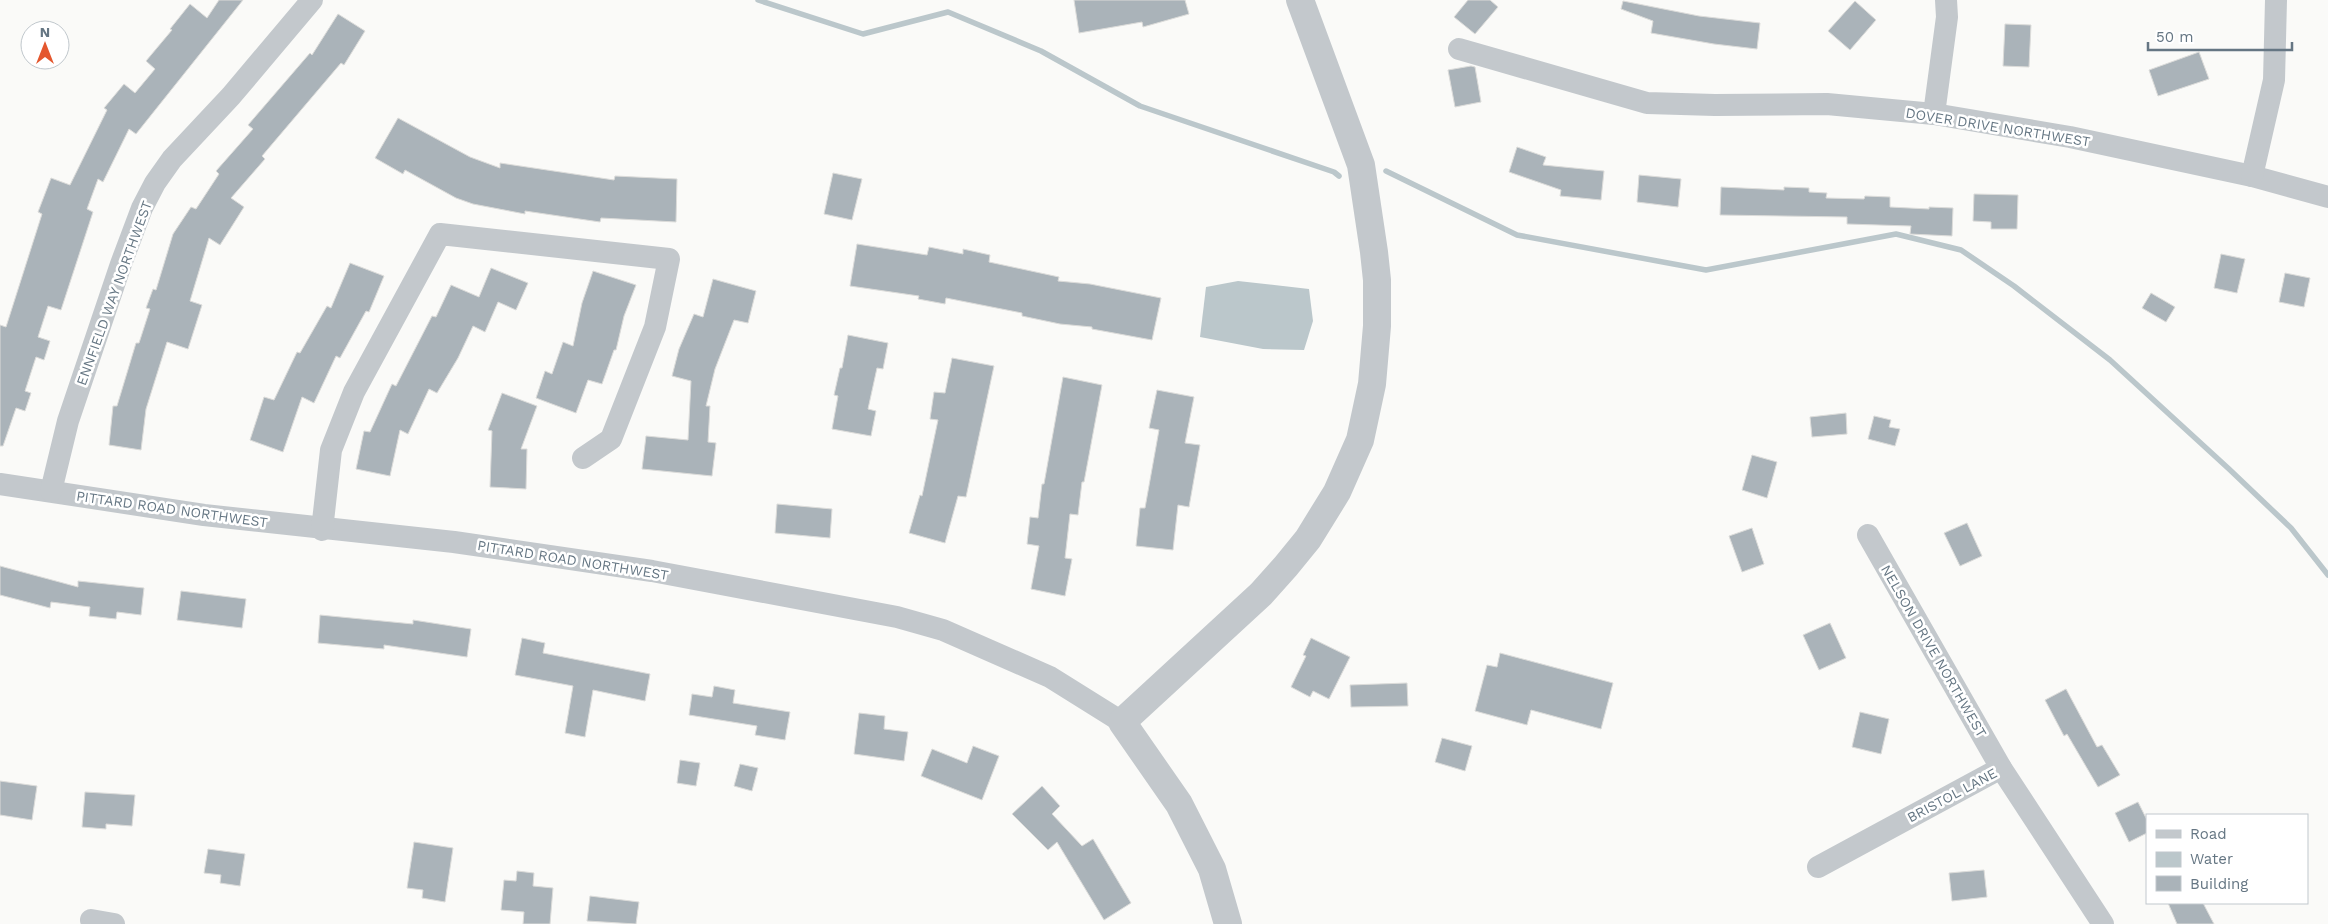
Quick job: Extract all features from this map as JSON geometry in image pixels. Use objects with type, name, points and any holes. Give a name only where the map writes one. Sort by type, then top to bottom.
[{"type":"street","name":"ENNFIELD WAY NORTHWEST","points":[[51,491],[68,421],[83,375],[121,264],[142,208],[155,182],[172,158],[231,96],[312,0]]},
{"type":"street","points":[[1228,924],[1212,869],[1179,804],[1122,722],[1261,594],[1286,566],[1308,539],[1337,492],[1360,440],[1372,384],[1377,326],[1374,252],[1361,165],[1300,0]]},
{"type":"street","points":[[1934,114],[1947,17],[1946,0]]},
{"type":"street","points":[[2252,176],[2274,80],[2276,0]]},
{"type":"street","name":"DOVER DRIVE NORTHWEST","points":[[1459,48],[1647,103],[1715,105],[1827,104],[1934,114],[2070,137],[2252,176],[2328,196]]},
{"type":"street","points":[[322,530],[331,450],[354,392],[440,234],[669,259],[656,327],[612,439],[583,458]]},
{"type":"street","name":"PITTARD ROAD NORTHWEST","points":[[0,484],[204,515],[322,530],[454,542],[652,571],[897,617],[943,630],[1050,677],[1122,722]]},
{"type":"street","name":"NELSON DRIVE NORTHWEST","points":[[1868,535],[2001,768]]},
{"type":"street","name":"BRISTOL LANE","points":[[1818,867],[2001,768],[2103,924]]},
{"type":"street","points":[[91,920],[114,924]]},
{"type":"water","points":[[1238,281],[1309,289],[1313,321],[1304,350],[1263,349],[1200,337],[1206,287]]},
{"type":"building","points":[[219,0],[243,0],[136,134],[129,129],[103,182],[98,179],[87,209],[93,212],[61,310],[48,306],[38,337],[50,341],[44,360],[36,357],[25,391],[31,393],[25,411],[16,408],[3,446],[0,446],[0,325],[6,327],[42,214],[38,212],[51,178],[70,185],[107,110],[104,108],[124,84],[135,93],[155,69],[146,61],[172,30],[170,29],[190,4],[207,18]]},
{"type":"building","points":[[1074,0],[1185,0],[1189,14],[1143,27],[1142,22],[1079,33]]},
{"type":"building","points":[[1468,0],[1490,0],[1498,7],[1475,34],[1454,17]]},
{"type":"building","points":[[1623,1],[1699,16],[1760,23],[1757,49],[1651,33],[1653,21],[1621,9]]},
{"type":"building","points":[[1855,1],[1876,20],[1850,50],[1828,31]]},
{"type":"building","points":[[338,14],[365,31],[344,65],[341,63],[262,156],[265,159],[231,198],[244,207],[220,245],[209,238],[190,301],[202,305],[188,349],[167,342],[146,409],[141,450],[109,445],[113,406],[117,406],[136,343],[139,343],[150,309],[146,308],[153,289],[156,290],[173,234],[191,207],[196,209],[219,174],[216,171],[253,129],[248,125],[310,53],[312,55]]},
{"type":"building","points":[[2005,24],[2031,25],[2029,67],[2003,66]]},
{"type":"building","points":[[2199,52],[2209,79],[2158,96],[2149,70]]},
{"type":"building","points":[[1475,67],[1481,102],[1455,107],[1448,70]]},
{"type":"building","points":[[398,118],[470,157],[500,168],[500,163],[614,180],[615,176],[677,179],[676,222],[601,218],[600,222],[525,211],[525,214],[473,204],[456,198],[405,170],[403,174],[375,158]]},
{"type":"building","points":[[1517,147],[1546,157],[1543,165],[1604,171],[1601,200],[1560,196],[1561,190],[1509,172]]},
{"type":"building","points":[[833,173],[862,179],[852,220],[824,214]]},
{"type":"building","points":[[1639,175],[1681,179],[1678,207],[1637,202]]},
{"type":"building","points":[[1721,187],[1784,190],[1784,187],[1809,188],[1809,192],[1827,193],[1826,198],[1864,199],[1865,196],[1890,197],[1890,207],[1953,208],[1952,236],[1910,234],[1911,226],[1847,224],[1847,217],[1720,215]]},
{"type":"building","points":[[1974,194],[2018,195],[2017,229],[1991,229],[1991,222],[1973,221]]},
{"type":"building","points":[[857,244],[927,255],[929,247],[963,254],[963,249],[990,255],[989,262],[1059,277],[1058,281],[1090,284],[1161,298],[1152,340],[1092,329],[1092,327],[1060,324],[1022,316],[1022,313],[946,298],[945,304],[918,299],[919,296],[850,286]]},
{"type":"building","points":[[2221,254],[2245,259],[2237,293],[2214,288]]},
{"type":"building","points":[[350,263],[384,276],[369,312],[366,311],[340,358],[336,356],[314,403],[302,397],[283,452],[250,440],[264,397],[274,400],[297,352],[300,353],[327,306],[331,308]]},
{"type":"building","points":[[491,268],[528,283],[516,310],[498,302],[485,332],[473,326],[458,358],[437,393],[429,389],[408,434],[400,430],[390,476],[356,469],[364,431],[370,432],[392,384],[396,386],[432,316],[436,317],[451,285],[479,297]]},
{"type":"building","points":[[593,271],[636,285],[624,316],[616,350],[614,350],[602,384],[588,380],[576,413],[536,398],[545,371],[552,374],[563,342],[573,346],[582,303]]},
{"type":"building","points":[[2285,273],[2310,278],[2304,307],[2279,302]]},
{"type":"building","points":[[713,279],[756,291],[748,323],[734,320],[715,369],[706,406],[710,406],[708,442],[716,443],[712,476],[642,469],[646,436],[688,440],[691,381],[672,376],[679,349],[694,314],[703,317]]},
{"type":"building","points":[[2151,293],[2175,307],[2166,322],[2142,308]]},
{"type":"building","points":[[848,335],[888,343],[883,369],[877,368],[868,409],[876,411],[871,436],[832,429],[838,396],[834,395],[840,368],[842,368]]},
{"type":"building","points":[[952,358],[994,366],[966,497],[958,496],[945,543],[909,533],[920,495],[922,496],[938,420],[930,419],[934,392],[945,393]]},
{"type":"building","points":[[1063,377],[1102,385],[1084,482],[1082,482],[1078,515],[1070,514],[1065,558],[1072,559],[1065,596],[1031,589],[1039,546],[1027,544],[1030,517],[1038,518],[1042,484],[1044,484]]},
{"type":"building","points":[[1157,390],[1194,397],[1185,443],[1200,445],[1189,507],[1178,505],[1173,550],[1136,546],[1140,508],[1145,508],[1159,430],[1149,428]]},
{"type":"building","points":[[502,393],[537,406],[521,449],[527,449],[526,489],[490,487],[492,431],[488,430]]},
{"type":"building","points":[[1846,413],[1847,434],[1812,437],[1810,417]]},
{"type":"building","points":[[1874,416],[1891,420],[1889,427],[1900,429],[1895,446],[1868,439]]},
{"type":"building","points":[[1752,455],[1777,462],[1767,498],[1742,490]]},
{"type":"building","points":[[777,504],[832,509],[830,538],[775,533]]},
{"type":"building","points":[[1967,523],[1982,556],[1960,566],[1944,533]]},
{"type":"building","points":[[1752,528],[1764,564],[1742,572],[1729,536]]},
{"type":"building","points":[[0,566],[78,587],[78,581],[144,588],[141,615],[117,612],[116,619],[89,616],[90,607],[51,602],[50,608],[0,595]]},
{"type":"building","points":[[181,591],[246,599],[242,628],[177,620]]},
{"type":"building","points":[[320,615],[413,624],[413,620],[471,629],[467,657],[384,645],[384,649],[318,643]]},
{"type":"building","points":[[1830,623],[1846,658],[1819,670],[1803,635]]},
{"type":"building","points":[[522,638],[545,643],[543,653],[650,674],[645,701],[593,690],[585,737],[565,733],[573,686],[515,675]]},
{"type":"building","points":[[1311,638],[1350,657],[1329,699],[1313,691],[1310,697],[1291,687],[1306,656],[1303,655]]},
{"type":"building","points":[[1500,653],[1613,683],[1601,729],[1531,710],[1527,725],[1475,711],[1487,665],[1497,667]]},
{"type":"building","points":[[1407,683],[1408,706],[1351,707],[1350,685]]},
{"type":"building","points":[[714,686],[735,690],[733,703],[790,712],[785,740],[755,735],[757,726],[689,715],[692,694],[712,697]]},
{"type":"building","points":[[2066,689],[2097,747],[2102,745],[2120,775],[2098,787],[2067,734],[2064,736],[2045,700]]},
{"type":"building","points":[[1860,712],[1889,719],[1881,754],[1852,747]]},
{"type":"building","points":[[859,713],[885,716],[884,729],[908,732],[904,761],[854,754]]},
{"type":"building","points":[[1442,738],[1472,746],[1465,771],[1435,762]]},
{"type":"building","points":[[973,746],[999,756],[982,800],[921,776],[932,749],[967,763]]},
{"type":"building","points":[[680,760],[700,763],[696,786],[677,783]]},
{"type":"building","points":[[740,764],[758,768],[752,791],[734,786]]},
{"type":"building","points":[[0,781],[37,786],[32,820],[0,815]]},
{"type":"building","points":[[1042,786],[1060,806],[1052,814],[1082,846],[1093,839],[1131,903],[1104,920],[1057,842],[1048,850],[1012,814]]},
{"type":"building","points":[[85,792],[135,795],[132,826],[106,824],[106,829],[82,827]]},
{"type":"building","points":[[2138,802],[2146,818],[2146,834],[2129,842],[2115,813]]},
{"type":"building","points":[[414,842],[453,848],[445,902],[422,898],[423,890],[407,888]]},
{"type":"building","points":[[208,849],[245,854],[240,886],[220,883],[221,875],[204,873]]},
{"type":"building","points":[[1984,870],[1987,897],[1952,901],[1949,873]]},
{"type":"building","points":[[517,871],[534,873],[533,886],[553,888],[550,924],[523,924],[524,912],[501,910],[504,880],[516,881]]},
{"type":"building","points":[[590,896],[639,902],[636,924],[587,921]]},
{"type":"building","points":[[2168,904],[2204,904],[2214,924],[2177,924]]},
{"type":"waterway","points":[[758,0],[863,34],[948,12],[1041,51],[1140,106],[1334,172],[1339,176]]},
{"type":"waterway","points":[[1386,171],[1517,235],[1706,270],[1896,234],[1961,250],[2014,286],[2110,360],[2291,528],[2328,575]]}]
